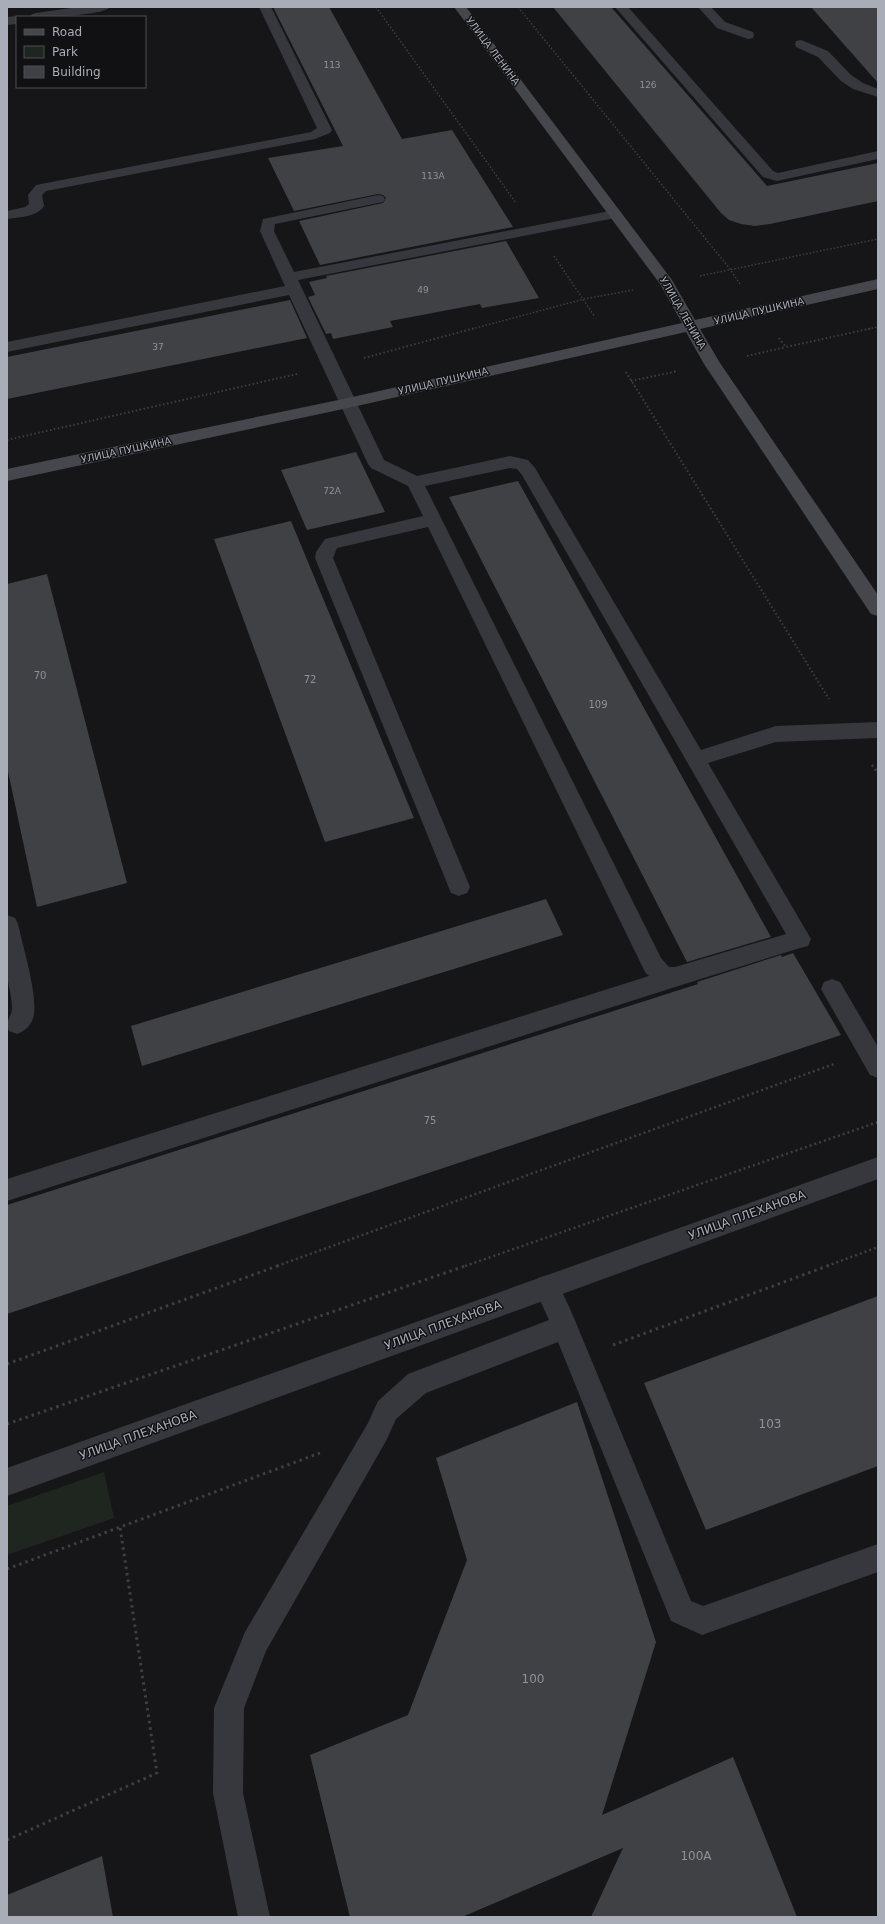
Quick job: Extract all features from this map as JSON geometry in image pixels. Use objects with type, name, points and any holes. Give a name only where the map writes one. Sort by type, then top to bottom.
[{"type":"main road","name":"УЛИЦА ЛЕНИНА","points":[[460,7],[667,283],[712,364],[875,599]]},
{"type":"main road","name":"УЛИЦА ПУШКИНА","points":[[7,476],[348,403],[878,284]]},
{"type":"street","points":[[42,16],[80,9],[104,7]]},
{"type":"street","points":[[7,215],[29,211],[37,206],[35,195],[41,188],[315,135],[325,130],[265,7]]},
{"type":"street","points":[[621,7],[768,174],[777,177],[878,155]]},
{"type":"street","points":[[704,7],[720,25],[748,35]]},
{"type":"street","points":[[801,44],[823,54],[846,78],[858,86],[878,93]]},
{"type":"street","points":[[7,1190],[800,939],[529,472],[522,464],[510,462],[415,482],[377,464],[267,231],[268,222],[277,219],[378,199]]},
{"type":"street","points":[[7,348],[534,229],[615,214]]},
{"type":"street","points":[[415,482],[653,965],[663,976],[675,978]]},
{"type":"street","points":[[434,520],[331,543],[325,552],[324,558],[459,887]]},
{"type":"street","points":[[696,759],[776,734],[878,730]]},
{"type":"street","points":[[7,924],[24,998],[23,1014],[17,1024]]},
{"type":"street","points":[[832,990],[873,1060]]},
{"type":"street","name":"УЛИЦА ПЛЕХАНОВА","points":[[7,1482],[878,1168]]},
{"type":"street","points":[[547,1287],[565,1327],[681,1611],[702,1621],[878,1558]]},
{"type":"street","points":[[254,1917],[228,1793],[230,1708],[255,1642],[377,1432],[387,1410],[417,1383],[565,1327]]},
{"type":"path","points":[[376,7],[584,299],[631,381],[849,731],[878,773]]},
{"type":"path","points":[[518,7],[730,269],[786,347],[878,327]]},
{"type":"path","points":[[7,440],[331,367],[584,299],[878,239]]},
{"type":"path","points":[[7,1364],[873,1060]]},
{"type":"path","points":[[7,1424],[600,1220],[878,1122]]},
{"type":"path","points":[[7,1840],[157,1773],[120,1527]]},
{"type":"green space","points":[[104,1472],[114,1518],[7,1555],[7,1506]]},
{"type":"building","points":[[273,7],[329,7],[402,139],[452,130],[513,227],[320,265],[299,221],[383,203],[386,198],[383,195],[378,194],[294,211],[268,158],[343,146]]},
{"type":"building","points":[[553,7],[611,7],[767,186],[878,163],[878,201],[755,226],[729,220],[721,213]]},
{"type":"building","points":[[811,7],[878,7],[878,83]]},
{"type":"building","points":[[506,241],[539,298],[482,308],[480,304],[390,321],[393,327],[333,339],[331,333],[326,334],[308,297],[315,295],[309,282],[327,278],[326,276]]},
{"type":"building","points":[[290,300],[307,338],[7,399],[7,357]]},
{"type":"building","points":[[356,452],[385,512],[307,530],[281,470]]},
{"type":"building","points":[[518,481],[771,937],[687,962],[449,497]]},
{"type":"building","points":[[291,521],[414,818],[325,842],[214,539]]},
{"type":"building","points":[[47,574],[127,883],[37,907],[7,767],[7,584]]},
{"type":"building","points":[[546,899],[563,935],[142,1066],[131,1026]]},
{"type":"building","points":[[793,953],[841,1035],[7,1314],[7,1205],[698,984],[697,982],[781,955],[782,957]]},
{"type":"building","points":[[878,1296],[878,1466],[706,1530],[644,1383]]},
{"type":"building","points":[[577,1402],[656,1642],[602,1815],[733,1757],[797,1917],[591,1917],[623,1848],[462,1917],[350,1917],[310,1755],[408,1715],[467,1560],[436,1458]]},
{"type":"building","points":[[102,1856],[113,1917],[7,1917],[7,1895]]}]
